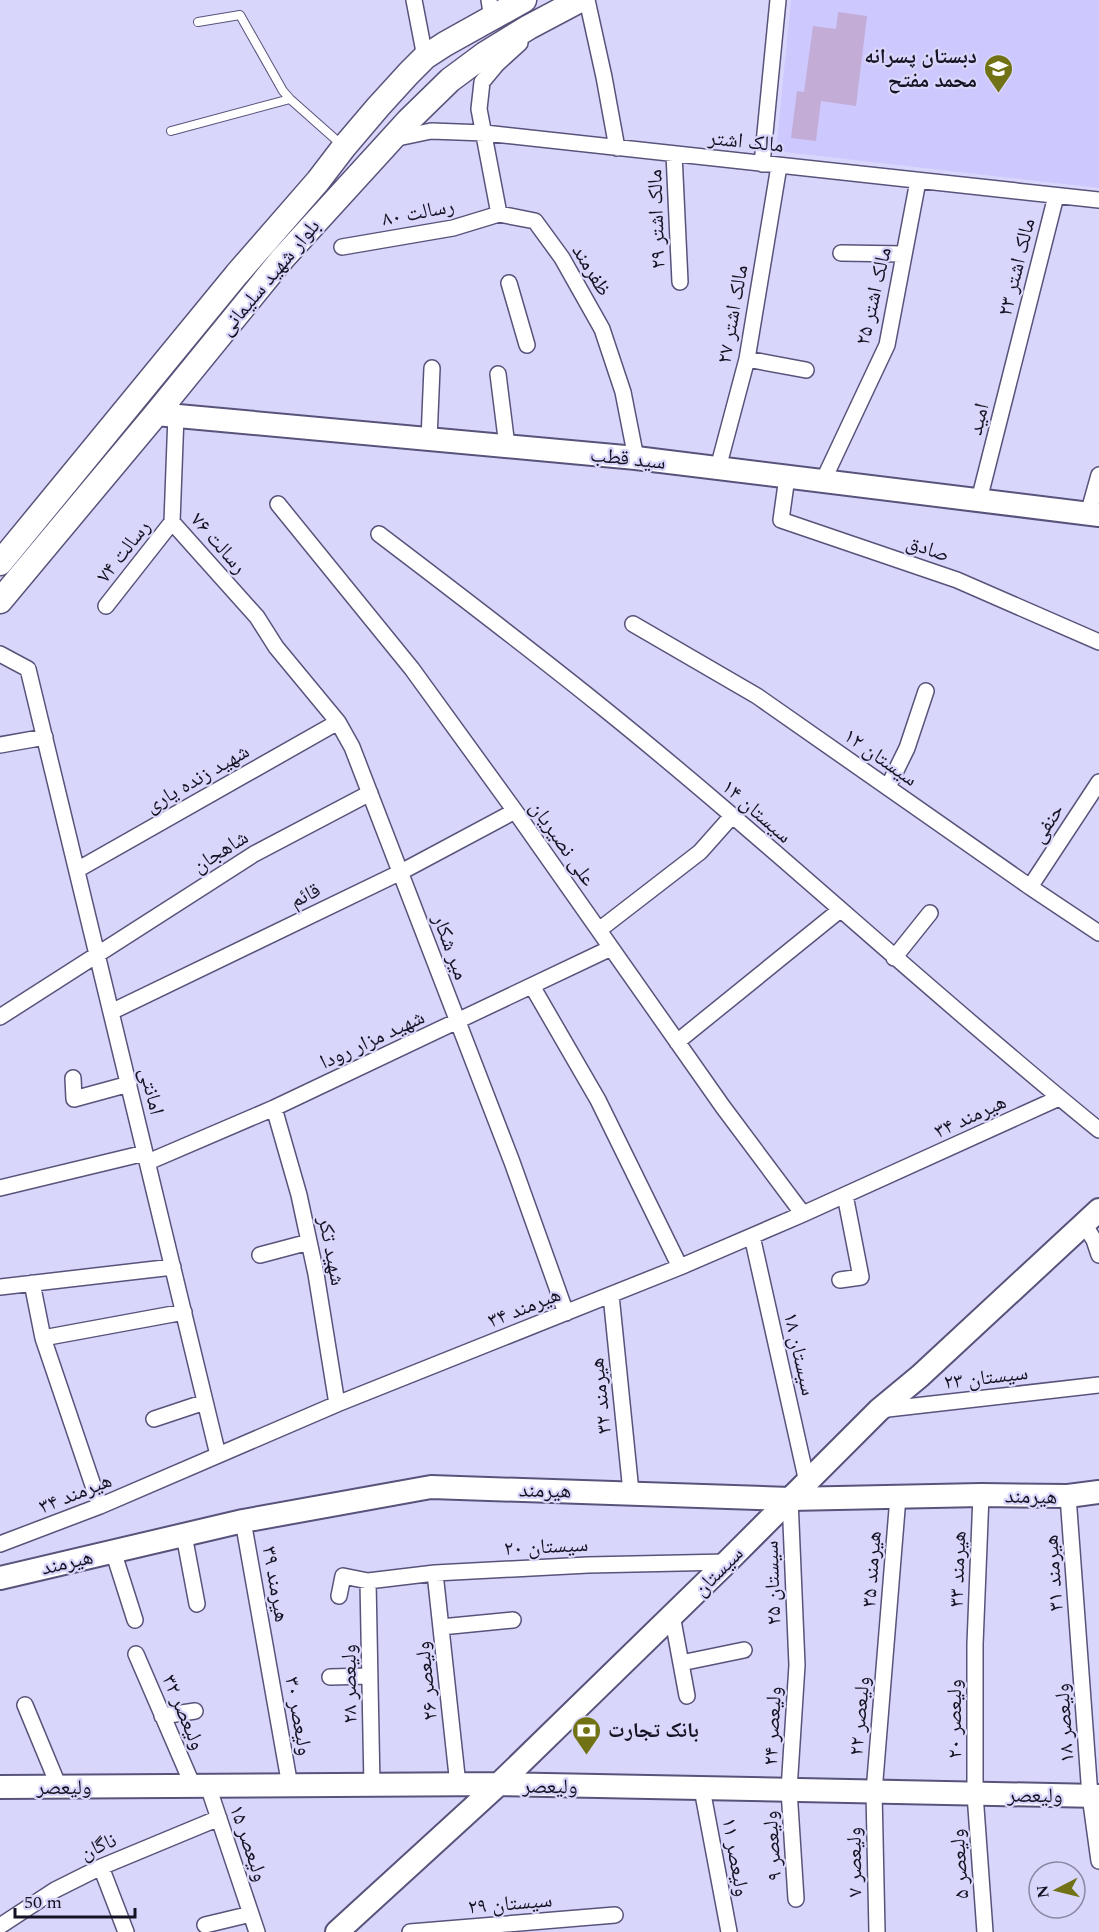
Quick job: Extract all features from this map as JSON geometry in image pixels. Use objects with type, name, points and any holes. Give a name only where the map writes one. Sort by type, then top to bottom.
[{"type":"main road","name":"بلوار شهید سلیمانی","points":[[0,563],[237,274],[318,181],[378,107],[425,57],[490,9],[524,0]]},
{"type":"main road","name":"بلوار شهید سلیمانی","points":[[0,601],[166,415],[283,258],[390,140],[450,80],[486,54],[580,0]]},
{"type":"street","points":[[414,0],[425,57]]},
{"type":"street","points":[[587,0],[617,148]]},
{"type":"street","points":[[762,164],[778,0]]},
{"type":"street","points":[[500,214],[479,109],[482,82],[496,64],[549,17]]},
{"type":"street","name":"مالک اشتر","points":[[390,140],[431,131],[485,133],[1099,200]]},
{"type":"street","name":"مالک اشتر ۲۹","points":[[674,154],[680,282]]},
{"type":"street","name":"مالک اشتر ۲۷","points":[[718,468],[747,358],[779,166]]},
{"type":"street","name":"مالک اشتر ۲۵","points":[[823,481],[887,345],[918,181]]},
{"type":"street","name":"مالک اشتر ۲۳","points":[[1018,348],[1056,196]]},
{"type":"street","name":"رسالت ۸۰","points":[[342,247],[453,228],[500,214]]},
{"type":"street","name":"ظفرمند","points":[[500,214],[535,221],[562,258],[602,329],[623,392],[636,458]]},
{"type":"street","points":[[841,253],[904,254]]},
{"type":"street","points":[[509,283],[527,345]]},
{"type":"street","name":"امید","points":[[979,500],[1018,348]]},
{"type":"street","points":[[747,358],[806,370]]},
{"type":"street","points":[[429,439],[432,369]]},
{"type":"street","points":[[498,374],[507,446]]},
{"type":"street","name":"سید قطب","points":[[166,415],[636,458],[1094,514]]},
{"type":"street","name":"رسالت ۷۶","points":[[166,415],[172,522],[257,617]]},
{"type":"street","points":[[1094,514],[1099,475]]},
{"type":"street","name":"صادق","points":[[788,477],[781,520],[957,580],[1099,642]]},
{"type":"street","name":"علی نصیریان","points":[[278,504],[412,669],[723,1107],[803,1214]]},
{"type":"street","name":"رسالت ۷۴","points":[[106,606],[172,522]]},
{"type":"street","name":"سیستان ۱۴","points":[[379,534],[602,707],[732,816],[894,958],[1099,1130]]},
{"type":"street","name":"میر شکار","points":[[257,617],[276,647],[338,722],[352,747],[512,1162],[566,1313]]},
{"type":"street","name":"سیستان ۱۲","points":[[633,624],[757,696],[1099,933]]},
{"type":"street","name":"امانتی","points":[[0,654],[28,669],[218,1455]]},
{"type":"street","points":[[888,787],[908,748],[926,691]]},
{"type":"street","name":"شهید زنده یاری","points":[[77,870],[338,722]]},
{"type":"street","points":[[0,745],[45,737]]},
{"type":"street","name":"حنفی","points":[[1030,887],[1099,782]]},
{"type":"street","name":"شاهجان","points":[[0,1017],[254,854],[370,793]]},
{"type":"street","name":"قائم","points":[[111,1012],[401,872],[515,811]]},
{"type":"street","points":[[599,930],[700,852],[732,816]]},
{"type":"street","points":[[677,1041],[840,910]]},
{"type":"street","points":[[894,958],[930,913]]},
{"type":"street","name":"شهید مزار رودا","points":[[0,1188],[146,1158],[274,1108],[611,948]]},
{"type":"street","points":[[532,986],[598,1100],[680,1267]]},
{"type":"street","points":[[73,1078],[74,1099],[129,1084]]},
{"type":"street","name":"هیرمند ۳۴","points":[[0,1544],[100,1506],[338,1404],[680,1267],[1059,1098]]},
{"type":"street","name":"شهید تکر","points":[[274,1108],[299,1195],[338,1404]]},
{"type":"street","points":[[840,1280],[861,1277],[845,1195]]},
{"type":"street","points":[[1091,1217],[1094,1240],[1099,1255]]},
{"type":"street","name":"سیستان","points":[[337,1932],[499,1784],[879,1410],[920,1376],[1091,1217]]},
{"type":"street","name":"سیستان ۱۸","points":[[752,1236],[807,1482]]},
{"type":"street","points":[[260,1255],[309,1242]]},
{"type":"street","points":[[0,1287],[173,1266]]},
{"type":"street","points":[[32,1283],[43,1338],[100,1506]]},
{"type":"street","name":"هیرمند ۳۲","points":[[610,1295],[630,1492]]},
{"type":"street","points":[[43,1338],[184,1312]]},
{"type":"street","name":"سیستان ۲۳","points":[[879,1410],[1099,1385]]},
{"type":"street","points":[[154,1419],[205,1402]]},
{"type":"street","name":"هیرمند","points":[[0,1578],[243,1521],[431,1487],[790,1499],[981,1495],[1068,1496],[1099,1492]]},
{"type":"street","name":"هیرمند ۳۳","points":[[975,1644],[981,1495]]},
{"type":"street","name":"هیرمند ۳۱","points":[[1068,1496],[1079,1646]]},
{"type":"street","name":"هیرمند ۳۵","points":[[887,1644],[898,1497]]},
{"type":"street","name":"سیستان ۲۵","points":[[790,1499],[797,1665]]},
{"type":"street","name":"هیرمند ۳۹","points":[[243,1521],[267,1653]]},
{"type":"street","points":[[184,1535],[197,1604]]},
{"type":"street","points":[[113,1551],[135,1620]]},
{"type":"street","name":"سیستان ۲۰","points":[[339,1596],[343,1576],[369,1581],[435,1573],[588,1565],[727,1562]]},
{"type":"street","name":"ولیعصر ۲۶","points":[[435,1573],[458,1785]]},
{"type":"street","name":"ولیعصر ۲۸","points":[[369,1581],[372,1786]]},
{"type":"street","points":[[672,1615],[687,1696]]},
{"type":"street","points":[[441,1627],[513,1620]]},
{"type":"street","name":"ولیعصر ۲۲","points":[[874,1792],[887,1644]]},
{"type":"street","name":"ولیعصر ۲۰","points":[[975,1644],[975,1794]]},
{"type":"street","name":"ولیعصر ۱۸","points":[[1079,1646],[1099,1861]]},
{"type":"street","points":[[681,1662],[744,1650]]},
{"type":"street","name":"ولیعصر ۳۰","points":[[267,1653],[290,1786]]},
{"type":"street","name":"ولیعصر ۳۲","points":[[136,1654],[162,1716],[200,1786]]},
{"type":"street","name":"ولیعصر ۲۴","points":[[789,1790],[797,1665]]},
{"type":"street","points":[[330,1677],[370,1676]]},
{"type":"street","points":[[25,1705],[59,1787]]},
{"type":"street","points":[[162,1716],[195,1711]]},
{"type":"street","name":"ولیعصر","points":[[0,1787],[499,1784],[1094,1796]]},
{"type":"street","name":"ولیعصر ۱۵","points":[[200,1786],[219,1818],[257,1932]]},
{"type":"street","name":"ولیعصر ۱۱","points":[[702,1789],[729,1932]]},
{"type":"street","name":"ولیعصر ۹","points":[[789,1790],[796,1899]]},
{"type":"street","name":"ولیعصر ۷","points":[[874,1792],[877,1932]]},
{"type":"street","name":"ولیعصر ۵","points":[[975,1794],[985,1932]]},
{"type":"street","name":"ناگان","points":[[0,1926],[55,1890],[101,1867],[219,1818]]},
{"type":"street","points":[[101,1867],[126,1932]]},
{"type":"street","points":[[205,1925],[251,1914]]},
{"type":"street","name":"سیستان ۲۹","points":[[410,1932],[615,1915]]},
{"type":"lane","points":[[198,22],[240,15],[283,91],[344,147]]},
{"type":"lane","points":[[171,131],[290,99]]},
{"type":"shaded area","points":[[791,0],[1099,0],[1099,188],[776,151]]},
{"type":"building","points":[[838,12],[867,16],[856,106],[821,101],[816,141],[791,138],[797,91],[804,92],[813,26],[836,29]]},
{"type":"place","name":"دبستان پسرانه محمد مفتح","points":[[998,94]]},
{"type":"place","name":"بانک تجارت","points":[[587,1756]]}]
